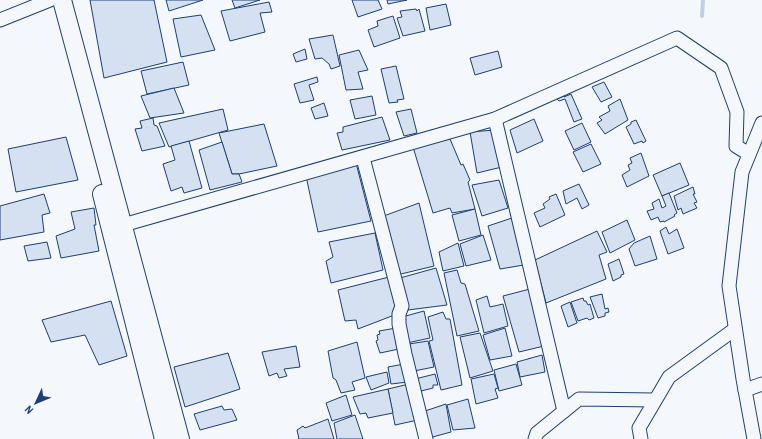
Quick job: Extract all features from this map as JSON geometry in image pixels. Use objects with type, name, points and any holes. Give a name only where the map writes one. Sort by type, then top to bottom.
[{"type":"main road","points":[[50,0],[71,72],[164,439]]},
{"type":"main road","points":[[62,0],[180,439]]},
{"type":"street","points":[[0,20],[50,0]]},
{"type":"street","points":[[123,225],[363,158],[495,119],[677,38],[721,68],[736,112],[736,146],[749,154]]},
{"type":"street","points":[[495,119],[564,411]]},
{"type":"street","points":[[754,439],[729,286],[742,172],[762,123]]},
{"type":"street","points":[[363,158],[402,306],[399,314],[399,324],[426,439]]},
{"type":"street","points":[[630,439],[640,434],[655,400],[669,376],[735,329]]},
{"type":"street","points":[[745,390],[762,384]]},
{"type":"street","points":[[535,439],[537,433],[579,399],[655,400]]},
{"type":"building","points":[[90,0],[154,0],[167,62],[104,78]]},
{"type":"building","points":[[166,0],[203,0],[169,11]]},
{"type":"building","points":[[232,0],[260,0],[235,8]]},
{"type":"building","points":[[352,0],[378,0],[382,9],[358,17]]},
{"type":"building","points":[[387,0],[407,0],[388,4]]},
{"type":"building","points":[[269,2],[272,12],[260,13],[265,32],[230,41],[221,11]]},
{"type":"building","points":[[446,4],[451,25],[430,30],[426,8]]},
{"type":"building","points":[[416,9],[417,11],[419,9],[425,31],[403,36],[397,18],[402,17],[400,11]]},
{"type":"building","points":[[201,15],[215,50],[181,57],[173,19]]},
{"type":"building","points":[[393,16],[400,38],[374,47],[368,30],[378,26],[377,21]]},
{"type":"building","points":[[333,35],[340,66],[331,69],[329,64],[322,58],[315,59],[309,39]]},
{"type":"building","points":[[305,49],[307,59],[296,62],[293,54]]},
{"type":"building","points":[[359,50],[368,70],[358,72],[363,89],[346,90],[339,55]]},
{"type":"building","points":[[498,51],[502,67],[475,75],[470,58]]},
{"type":"building","points":[[183,62],[189,85],[147,94],[141,71]]},
{"type":"building","points":[[396,66],[404,99],[397,100],[398,102],[389,103],[381,69]]},
{"type":"building","points":[[317,77],[318,82],[309,85],[314,100],[300,103],[294,84]]},
{"type":"building","points":[[604,82],[612,97],[601,102],[592,87]]},
{"type":"building","points":[[174,88],[184,113],[150,118],[141,96]]},
{"type":"building","points":[[571,94],[582,119],[574,122],[565,99],[559,101],[557,99]]},
{"type":"building","points":[[372,96],[376,115],[355,119],[350,100]]},
{"type":"building","points":[[620,99],[628,120],[605,134],[597,123],[602,120],[599,117],[610,111],[608,106]]},
{"type":"building","points":[[324,103],[328,116],[315,119],[311,108]]},
{"type":"building","points":[[223,109],[228,130],[169,147],[159,123]]},
{"type":"building","points":[[411,109],[417,133],[404,136],[396,112]]},
{"type":"building","points":[[382,117],[390,140],[342,150],[337,133],[343,132],[343,127]]},
{"type":"building","points":[[153,118],[154,125],[157,126],[165,146],[142,151],[135,129],[142,128],[140,121]]},
{"type":"building","points":[[534,119],[543,141],[517,153],[510,130]]},
{"type":"building","points":[[636,120],[646,141],[643,143],[642,141],[634,144],[626,127],[631,124],[631,122]]},
{"type":"building","points":[[582,123],[591,142],[574,150],[565,131]]},
{"type":"building","points":[[264,124],[277,166],[239,174],[232,174],[219,133]]},
{"type":"building","points":[[495,130],[502,167],[477,173],[470,132]]},
{"type":"building","points":[[66,137],[78,180],[16,192],[8,149]]},
{"type":"building","points":[[450,139],[461,165],[463,164],[470,180],[468,182],[475,209],[452,213],[450,208],[433,213],[413,147]]},
{"type":"building","points":[[189,141],[202,188],[184,193],[182,187],[171,191],[163,164],[175,160],[171,146]]},
{"type":"building","points":[[222,142],[232,174],[239,174],[242,182],[210,190],[199,150]]},
{"type":"building","points":[[591,144],[601,164],[583,172],[573,152]]},
{"type":"building","points":[[641,153],[649,176],[627,187],[622,175],[630,170],[628,165],[632,163],[630,158]]},
{"type":"building","points":[[356,163],[371,221],[318,232],[306,176]]},
{"type":"building","points":[[680,163],[689,185],[662,196],[653,175]]},
{"type":"building","points":[[499,180],[508,208],[482,216],[472,185]]},
{"type":"building","points":[[579,184],[589,205],[582,209],[577,198],[566,204],[563,191]]},
{"type":"building","points":[[693,187],[695,194],[693,194],[697,202],[694,203],[697,208],[683,214],[681,208],[678,210],[674,196]]},
{"type":"building","points":[[669,193],[677,213],[674,215],[675,216],[664,222],[660,222],[658,217],[651,220],[647,211],[654,209],[652,203],[659,199],[662,208],[666,206],[662,196]]},
{"type":"building","points":[[44,194],[50,213],[42,215],[44,232],[0,240],[0,206]]},
{"type":"building","points":[[556,194],[565,215],[540,227],[534,213],[545,208],[543,204],[550,199],[549,197]]},
{"type":"building","points":[[419,203],[434,266],[397,275],[381,217]]},
{"type":"building","points":[[94,208],[96,225],[94,225],[99,251],[61,258],[56,236],[75,229],[71,212]]},
{"type":"building","points":[[475,209],[481,235],[459,241],[452,215]]},
{"type":"building","points":[[512,218],[524,265],[500,269],[488,226]]},
{"type":"building","points":[[627,220],[635,240],[610,253],[602,232]]},
{"type":"building","points":[[666,227],[669,234],[677,229],[684,248],[668,254],[660,231]]},
{"type":"building","points":[[597,231],[607,252],[599,255],[606,279],[546,303],[535,260]]},
{"type":"building","points":[[375,233],[383,270],[331,283],[326,261],[333,257],[329,242]]},
{"type":"building","points":[[483,235],[491,260],[466,266],[460,244]]},
{"type":"building","points":[[650,236],[657,259],[635,266],[629,249],[634,243]]},
{"type":"building","points":[[47,242],[51,258],[28,261],[24,246]]},
{"type":"building","points":[[458,243],[464,266],[443,271],[439,252]]},
{"type":"building","points":[[619,259],[624,274],[613,281],[608,264]]},
{"type":"building","points":[[436,268],[447,305],[408,310],[400,278]]},
{"type":"building","points":[[457,270],[461,283],[465,284],[479,331],[457,336],[444,273]]},
{"type":"building","points":[[389,277],[397,314],[358,329],[356,320],[345,321],[338,290]]},
{"type":"building","points":[[530,289],[544,346],[519,352],[503,296]]},
{"type":"building","points":[[602,294],[605,309],[608,308],[609,312],[605,313],[605,316],[598,318],[590,297]]},
{"type":"building","points":[[487,296],[490,307],[503,304],[508,326],[484,333],[476,300]]},
{"type":"building","points":[[583,298],[588,305],[590,304],[594,318],[589,320],[587,318],[578,321],[571,302]]},
{"type":"building","points":[[111,301],[127,356],[99,365],[85,335],[51,342],[42,320]]},
{"type":"building","points":[[570,302],[577,323],[568,327],[561,306]]},
{"type":"building","points":[[424,311],[430,338],[407,343],[402,317]]},
{"type":"building","points":[[443,312],[446,319],[450,319],[462,385],[441,390],[429,341],[433,340],[428,317]]},
{"type":"building","points":[[396,328],[399,349],[380,353],[376,341],[378,340],[377,335],[380,334],[379,331]]},
{"type":"building","points":[[505,328],[512,356],[490,360],[483,335]]},
{"type":"building","points":[[480,333],[493,371],[470,378],[460,337]]},
{"type":"building","points":[[428,341],[434,367],[414,371],[409,344]]},
{"type":"building","points":[[357,342],[365,378],[352,382],[355,390],[341,393],[336,380],[333,378],[328,351]]},
{"type":"building","points":[[296,346],[300,367],[284,369],[287,376],[279,378],[277,373],[269,376],[262,352]]},
{"type":"building","points":[[228,353],[240,389],[185,407],[174,367]]},
{"type":"building","points":[[542,355],[545,372],[520,377],[517,362]]},
{"type":"building","points":[[404,364],[408,382],[391,384],[388,367]]},
{"type":"building","points":[[516,364],[522,385],[499,391],[494,370]]},
{"type":"building","points":[[387,372],[389,383],[371,390],[366,377]]},
{"type":"building","points":[[435,374],[438,385],[433,385],[433,388],[417,392],[415,379]]},
{"type":"building","points":[[494,374],[498,388],[495,389],[498,398],[476,404],[471,379]]},
{"type":"building","points":[[409,384],[418,420],[395,425],[388,389]]},
{"type":"building","points":[[388,389],[393,413],[368,418],[366,413],[360,414],[353,397]]},
{"type":"building","points":[[346,395],[352,415],[332,421],[326,403]]},
{"type":"building","points":[[468,399],[475,428],[453,430],[447,405]]},
{"type":"building","points":[[446,404],[451,432],[429,438],[422,412]]},
{"type":"building","points":[[222,406],[224,410],[232,409],[237,420],[200,430],[194,414]]},
{"type":"building","points":[[355,415],[363,439],[337,439],[334,423]]},
{"type":"building","points":[[328,419],[334,439],[299,439],[297,430],[303,426],[305,428]]},
{"type":"waterway","points":[[702,16],[703,0]]}]
